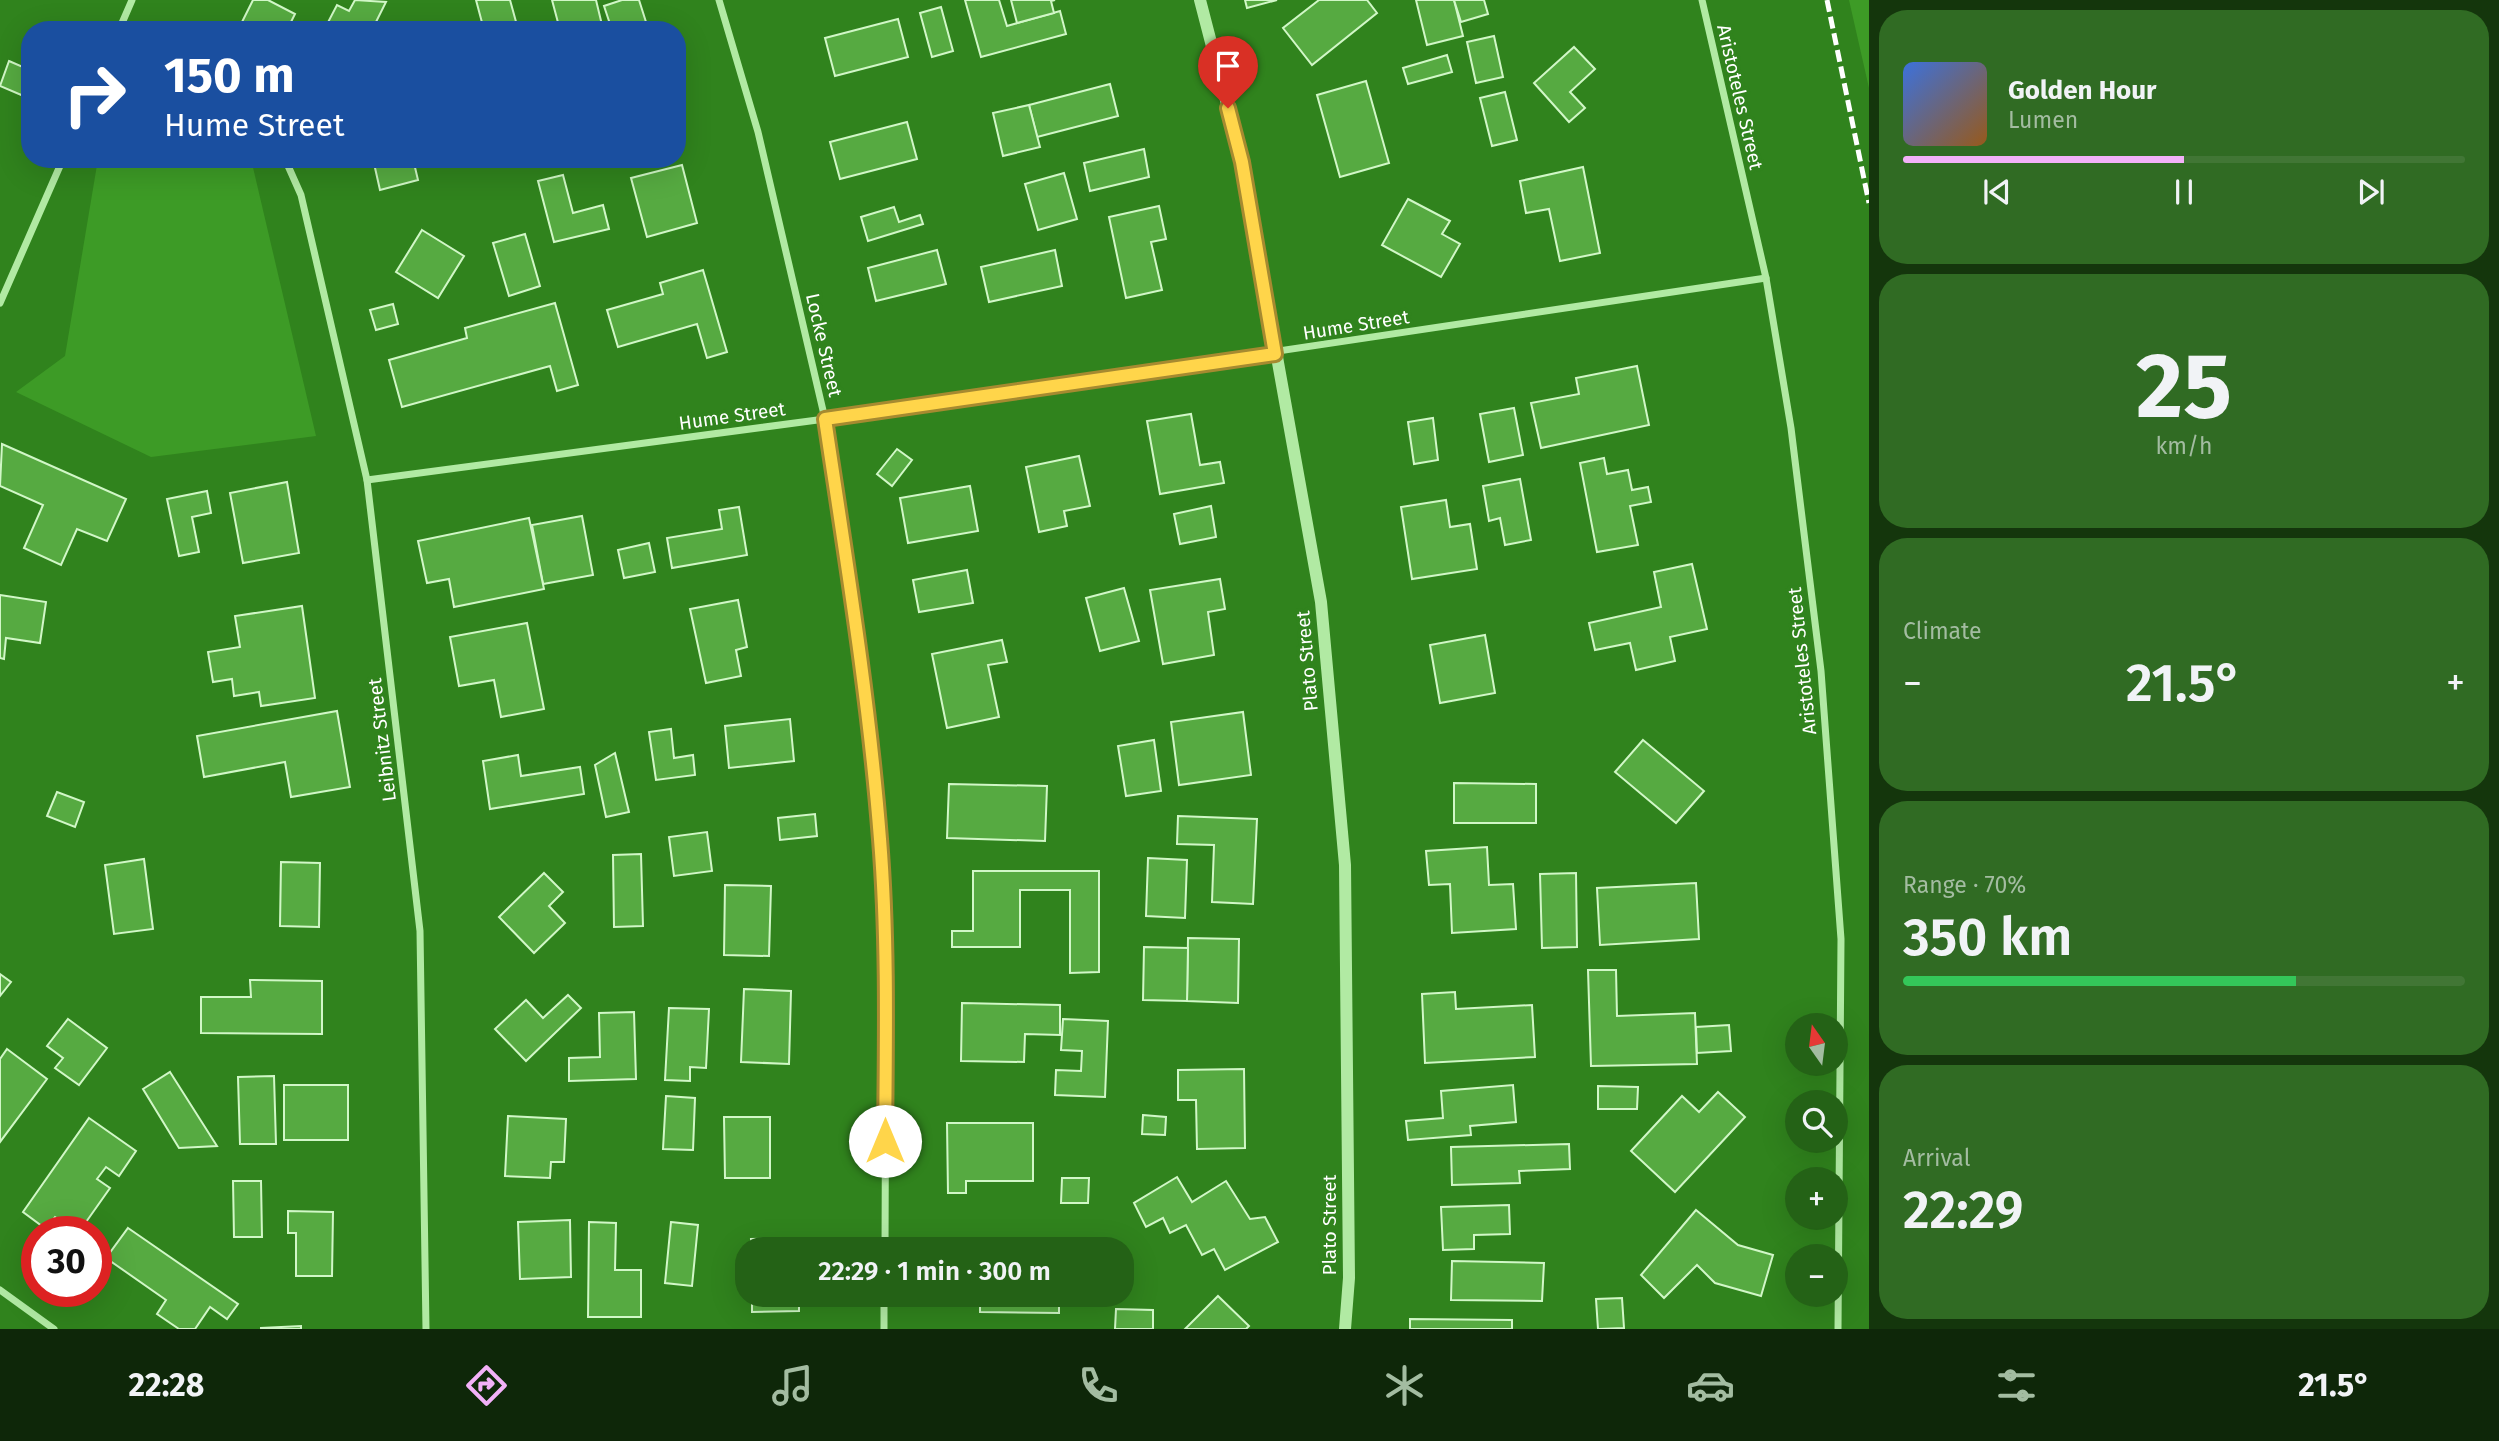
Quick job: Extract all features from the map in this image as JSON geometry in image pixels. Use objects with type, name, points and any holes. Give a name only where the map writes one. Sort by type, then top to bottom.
[{"type":"street","points":[[124,21],[132,0]]},
{"type":"street","name":"Locke Street","points":[[719,0],[758,132],[825,419],[868,708],[880,842],[886,978],[885,1237]]},
{"type":"street","name":"Plato Street","points":[[1200,0],[1242,162],[1321,602],[1345,865],[1349,1278],[1345,1329]]},
{"type":"street","name":"Aristoteles Street","points":[[1702,0],[1766,278],[1791,428],[1821,671],[1841,939],[1838,1329]]},
{"type":"street","points":[[0,303],[59,168]]},
{"type":"street","name":"Leibnitz Street","points":[[289,168],[301,195],[367,480],[420,932],[426,1329]]},
{"type":"street","name":"Hume Street","points":[[367,480],[825,419],[1275,354],[1766,278]]},
{"type":"street","points":[[0,1290],[54,1329]]},
{"type":"street","points":[[884,1307],[884,1329]]},
{"type":"green space","points":[[1849,0],[1869,0],[1869,88]]},
{"type":"green space","points":[[96,168],[253,168],[316,436],[151,457],[16,392],[65,356]]},
{"type":"building","points":[[253,0],[268,0],[295,14],[292,21],[242,21]]},
{"type":"building","points":[[355,0],[386,2],[376,21],[329,21],[337,5],[349,11]]},
{"type":"building","points":[[476,0],[510,0],[516,21],[482,21]]},
{"type":"building","points":[[552,0],[596,0],[601,21],[558,21]]},
{"type":"building","points":[[622,0],[639,0],[646,21],[609,21],[604,6]]},
{"type":"building","points":[[965,0],[999,0],[1007,26],[1060,11],[1066,34],[981,57]]},
{"type":"building","points":[[1011,0],[1055,0],[1051,1],[1054,13],[1017,23]]},
{"type":"building","points":[[1245,0],[1277,0],[1247,8]]},
{"type":"building","points":[[1319,0],[1367,0],[1377,13],[1312,65],[1283,28]]},
{"type":"building","points":[[1416,0],[1454,0],[1463,36],[1427,45]]},
{"type":"building","points":[[1454,0],[1484,0],[1488,14],[1461,22]]},
{"type":"building","points":[[941,7],[953,51],[932,57],[920,13]]},
{"type":"building","points":[[898,19],[908,57],[835,76],[825,38]]},
{"type":"building","points":[[1494,36],[1503,77],[1476,83],[1467,42]]},
{"type":"building","points":[[1574,47],[1595,69],[1570,92],[1585,108],[1569,122],[1534,83]]},
{"type":"building","points":[[1447,55],[1452,72],[1408,84],[1403,68]]},
{"type":"building","points":[[9,61],[21,66],[21,95],[0,86]]},
{"type":"building","points":[[1366,81],[1389,163],[1340,177],[1317,95]]},
{"type":"building","points":[[1110,84],[1118,116],[1037,137],[1029,105]]},
{"type":"building","points":[[1505,92],[1517,140],[1492,146],[1480,98]]},
{"type":"building","points":[[1029,105],[1040,147],[1003,156],[993,113]]},
{"type":"building","points":[[907,122],[917,159],[840,179],[830,142]]},
{"type":"building","points":[[1144,149],[1149,177],[1090,191],[1084,163]]},
{"type":"building","points":[[1583,167],[1600,253],[1560,261],[1549,209],[1526,213],[1520,181]]},
{"type":"building","points":[[375,168],[415,168],[418,180],[380,190]]},
{"type":"building","points":[[670,168],[683,168],[697,223],[647,237],[631,178]]},
{"type":"building","points":[[1064,173],[1077,219],[1038,230],[1025,184]]},
{"type":"building","points":[[563,175],[573,213],[603,205],[609,229],[554,242],[538,181]]},
{"type":"building","points":[[1408,199],[1450,221],[1442,234],[1460,244],[1441,277],[1382,245]]},
{"type":"building","points":[[1159,206],[1166,239],[1151,242],[1162,290],[1126,298],[1109,217]]},
{"type":"building","points":[[894,207],[899,222],[920,215],[923,224],[868,241],[861,217]]},
{"type":"building","points":[[422,230],[464,256],[438,298],[396,272]]},
{"type":"building","points":[[525,234],[540,286],[509,296],[493,243]]},
{"type":"building","points":[[937,250],[946,284],[876,301],[868,268]]},
{"type":"building","points":[[1055,250],[1062,286],[989,302],[981,267]]},
{"type":"building","points":[[703,270],[727,352],[707,358],[697,324],[618,347],[607,310],[663,294],[660,283]]},
{"type":"building","points":[[555,303],[578,385],[557,391],[550,366],[402,407],[389,360],[467,338],[465,328]]},
{"type":"building","points":[[393,304],[398,324],[376,330],[370,310]]},
{"type":"building","points":[[1637,366],[1649,425],[1541,448],[1531,403],[1579,394],[1576,378]]},
{"type":"building","points":[[1514,408],[1523,455],[1489,462],[1480,414]]},
{"type":"building","points":[[1191,414],[1200,465],[1220,462],[1224,483],[1160,494],[1147,421]]},
{"type":"building","points":[[1433,418],[1438,460],[1414,464],[1408,422]]},
{"type":"building","points":[[2,444],[126,499],[107,541],[77,529],[61,565],[24,548],[43,505],[0,486]]},
{"type":"building","points":[[897,449],[912,460],[892,486],[877,474]]},
{"type":"building","points":[[1079,456],[1090,506],[1064,511],[1067,526],[1039,532],[1026,467]]},
{"type":"building","points":[[1604,458],[1607,474],[1628,470],[1632,490],[1648,487],[1651,502],[1630,506],[1638,545],[1597,552],[1580,463]]},
{"type":"building","points":[[1520,479],[1531,540],[1505,545],[1500,518],[1489,521],[1483,486]]},
{"type":"building","points":[[287,482],[299,553],[243,563],[230,493]]},
{"type":"building","points":[[970,486],[978,531],[908,543],[900,498]]},
{"type":"building","points":[[207,491],[211,513],[192,517],[199,552],[179,556],[167,499]]},
{"type":"building","points":[[1446,500],[1450,527],[1470,524],[1477,569],[1412,579],[1401,507]]},
{"type":"building","points":[[1211,506],[1216,537],[1180,544],[1174,514]]},
{"type":"building","points":[[739,507],[747,555],[672,568],[667,538],[722,529],[719,510]]},
{"type":"building","points":[[582,516],[593,575],[543,584],[532,525]]},
{"type":"building","points":[[529,518],[544,589],[454,607],[449,579],[427,583],[418,541]]},
{"type":"building","points":[[649,543],[655,572],[624,578],[618,550]]},
{"type":"building","points":[[1692,564],[1707,629],[1670,637],[1675,661],[1636,670],[1630,643],[1595,650],[1589,623],[1661,607],[1654,572]]},
{"type":"building","points":[[967,570],[973,603],[919,612],[913,580]]},
{"type":"building","points":[[1220,579],[1225,609],[1208,612],[1214,655],[1163,664],[1150,590]]},
{"type":"building","points":[[1124,588],[1139,641],[1100,651],[1086,598]]},
{"type":"building","points":[[0,595],[46,602],[40,643],[6,638],[4,659],[0,658]]},
{"type":"building","points":[[738,600],[747,647],[736,650],[741,676],[706,683],[690,609]]},
{"type":"building","points":[[302,606],[315,698],[261,706],[259,692],[234,696],[232,679],[213,682],[208,652],[240,647],[235,616]]},
{"type":"building","points":[[527,623],[544,709],[501,717],[494,680],[459,686],[450,637]]},
{"type":"building","points":[[1485,635],[1495,693],[1440,703],[1430,645]]},
{"type":"building","points":[[1002,640],[1007,662],[988,665],[999,717],[947,728],[932,654]]},
{"type":"building","points":[[337,711],[350,787],[291,797],[285,762],[204,777],[197,736]]},
{"type":"building","points":[[1243,712],[1251,775],[1179,785],[1171,722]]},
{"type":"building","points":[[790,719],[794,761],[729,768],[725,726]]},
{"type":"building","points":[[671,729],[674,758],[693,755],[695,775],[656,780],[649,732]]},
{"type":"building","points":[[1154,740],[1161,791],[1126,796],[1118,746]]},
{"type":"building","points":[[1643,740],[1704,791],[1676,823],[1615,772]]},
{"type":"building","points":[[615,753],[629,812],[606,817],[595,765]]},
{"type":"building","points":[[518,755],[521,776],[580,767],[584,794],[490,809],[483,761]]},
{"type":"building","points":[[1454,783],[1536,784],[1536,823],[1454,823]]},
{"type":"building","points":[[949,784],[1047,786],[1045,841],[947,838]]},
{"type":"building","points":[[57,792],[84,802],[75,827],[47,816]]},
{"type":"building","points":[[815,814],[817,836],[780,840],[778,818]]},
{"type":"building","points":[[1178,816],[1257,819],[1253,904],[1212,902],[1214,845],[1177,844]]},
{"type":"building","points":[[707,832],[712,871],[674,876],[669,837]]},
{"type":"building","points":[[1487,847],[1489,885],[1513,884],[1516,929],[1452,933],[1450,884],[1429,885],[1426,851]]},
{"type":"building","points":[[641,854],[643,926],[614,927],[613,855]]},
{"type":"building","points":[[1148,858],[1187,860],[1185,918],[1146,916]]},
{"type":"building","points":[[144,859],[153,929],[114,934],[105,865]]},
{"type":"building","points":[[281,862],[320,863],[319,927],[280,926]]},
{"type":"building","points":[[973,871],[1099,871],[1099,972],[1070,973],[1070,890],[1020,890],[1020,947],[952,947],[952,931],[973,931]]},
{"type":"building","points":[[544,873],[563,892],[549,906],[565,923],[534,953],[499,917]]},
{"type":"building","points":[[1576,873],[1577,947],[1542,948],[1540,874]]},
{"type":"building","points":[[1696,883],[1699,939],[1600,945],[1597,888]]},
{"type":"building","points":[[725,885],[771,886],[769,956],[724,955]]},
{"type":"building","points":[[1188,938],[1239,939],[1238,1003],[1187,1001]]},
{"type":"building","points":[[1144,947],[1188,948],[1187,1001],[1143,1000]]},
{"type":"building","points":[[1588,970],[1616,970],[1617,1016],[1695,1013],[1697,1064],[1591,1066]]},
{"type":"building","points":[[0,974],[11,982],[0,996]]},
{"type":"building","points":[[250,980],[322,981],[322,1034],[201,1033],[201,997],[251,997]]},
{"type":"building","points":[[744,989],[791,991],[789,1064],[741,1062]]},
{"type":"building","points":[[1455,992],[1456,1009],[1532,1005],[1535,1057],[1425,1063],[1422,994]]},
{"type":"building","points":[[568,995],[581,1008],[526,1061],[495,1029],[526,1000],[543,1018]]},
{"type":"building","points":[[962,1003],[1060,1005],[1060,1035],[1025,1034],[1024,1062],[961,1061]]},
{"type":"building","points":[[669,1008],[709,1009],[706,1068],[690,1067],[690,1081],[665,1080]]},
{"type":"building","points":[[634,1012],[636,1079],[569,1081],[569,1058],[600,1057],[599,1013]]},
{"type":"building","points":[[68,1019],[107,1048],[79,1085],[55,1068],[63,1058],[47,1046]]},
{"type":"building","points":[[1063,1019],[1108,1021],[1105,1097],[1055,1095],[1056,1070],[1081,1071],[1082,1051],[1061,1050]]},
{"type":"building","points":[[1729,1025],[1731,1051],[1697,1053],[1696,1027]]},
{"type":"building","points":[[7,1049],[47,1079],[0,1142],[0,1059]]},
{"type":"building","points":[[1244,1069],[1245,1148],[1197,1149],[1196,1100],[1178,1100],[1178,1070]]},
{"type":"building","points":[[170,1072],[217,1146],[179,1148],[143,1089]]},
{"type":"building","points":[[274,1076],[276,1144],[240,1144],[238,1077]]},
{"type":"building","points":[[284,1085],[348,1085],[348,1140],[284,1140]]},
{"type":"building","points":[[1513,1085],[1516,1122],[1470,1126],[1471,1135],[1408,1140],[1406,1121],[1443,1118],[1441,1091]]},
{"type":"building","points":[[1598,1086],[1638,1087],[1637,1109],[1598,1109]]},
{"type":"building","points":[[1718,1092],[1745,1117],[1675,1192],[1631,1151],[1682,1096],[1699,1112]]},
{"type":"building","points":[[666,1096],[695,1098],[693,1150],[663,1149]]},
{"type":"building","points":[[1143,1115],[1166,1117],[1165,1135],[1142,1134]]},
{"type":"building","points":[[508,1116],[566,1119],[564,1162],[551,1162],[550,1178],[505,1176]]},
{"type":"building","points":[[724,1117],[770,1117],[770,1178],[725,1178]]},
{"type":"building","points":[[89,1118],[136,1151],[119,1176],[106,1167],[97,1179],[110,1188],[90,1216],[28,1216],[23,1212]]},
{"type":"building","points":[[947,1123],[1033,1123],[1033,1181],[966,1181],[966,1193],[948,1193]]},
{"type":"building","points":[[1569,1144],[1570,1169],[1519,1171],[1520,1183],[1452,1185],[1451,1147]]},
{"type":"building","points":[[1177,1177],[1192,1202],[1226,1181],[1250,1219],[1265,1217],[1278,1242],[1225,1270],[1214,1249],[1202,1255],[1186,1225],[1170,1233],[1163,1218],[1146,1227],[1134,1203]]},
{"type":"building","points":[[1062,1178],[1089,1178],[1088,1203],[1061,1203]]},
{"type":"building","points":[[233,1181],[261,1181],[262,1237],[234,1237]]},
{"type":"building","points":[[1509,1205],[1510,1234],[1474,1235],[1474,1249],[1443,1250],[1441,1207]]},
{"type":"building","points":[[1696,1210],[1738,1245],[1773,1255],[1761,1296],[1715,1283],[1697,1265],[1664,1298],[1641,1275]]},
{"type":"building","points":[[288,1211],[333,1212],[332,1276],[296,1276],[296,1233],[288,1233]]},
{"type":"building","points":[[570,1220],[571,1277],[520,1279],[518,1222]]},
{"type":"building","points":[[589,1222],[616,1223],[615,1270],[641,1270],[641,1317],[588,1317]]},
{"type":"building","points":[[671,1222],[698,1225],[692,1286],[665,1283]]},
{"type":"building","points":[[128,1228],[238,1304],[227,1319],[210,1307],[195,1329],[179,1329],[157,1314],[166,1300],[112,1262],[112,1250]]},
{"type":"building","points":[[1452,1261],[1544,1263],[1542,1301],[1451,1300]]},
{"type":"building","points":[[1218,1296],[1249,1326],[1246,1329],[1185,1329]]},
{"type":"building","points":[[1622,1298],[1624,1328],[1598,1329],[1596,1299]]},
{"type":"building","points":[[752,1307],[799,1307],[799,1311],[752,1312]]},
{"type":"building","points":[[980,1307],[1059,1307],[1059,1313],[980,1312]]},
{"type":"building","points":[[1116,1309],[1153,1310],[1153,1329],[1115,1329]]},
{"type":"building","points":[[1410,1319],[1512,1320],[1512,1329],[1410,1329]]},
{"type":"building","points":[[301,1326],[301,1329],[261,1329],[261,1328]]},
{"type":"railway","points":[[1827,0],[1869,203]]},
{"type":"route","points":[[885,1141],[886,978],[880,842],[868,708],[825,419],[1275,354],[1242,162],[1228,108]]}]
